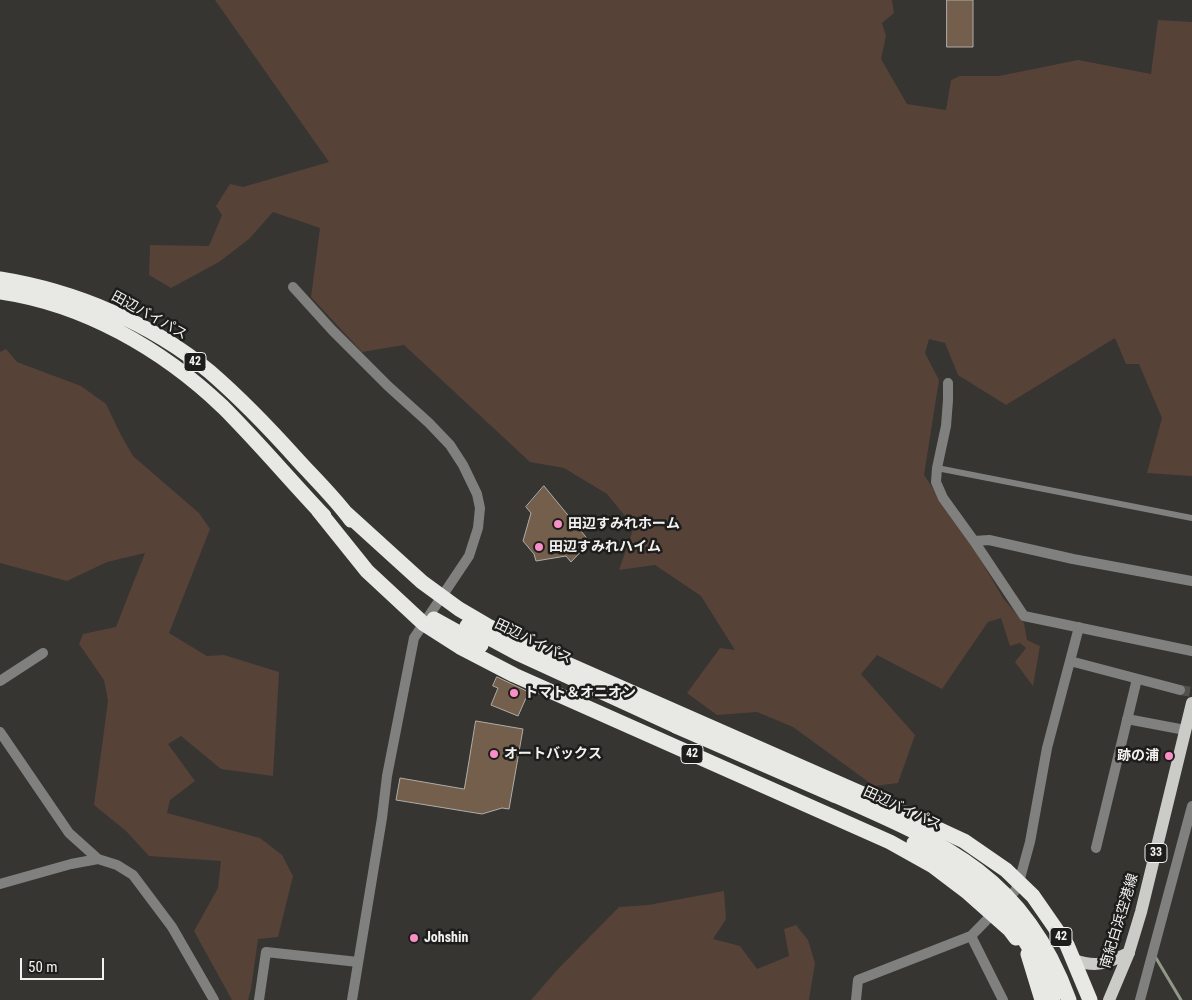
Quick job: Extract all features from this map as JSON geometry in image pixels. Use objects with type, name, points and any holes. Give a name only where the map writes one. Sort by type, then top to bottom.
[{"type":"highway","name":"田辺バイパス","points":[[0,279],[68,294],[104,308],[144,328],[209,371],[274,434],[346,513],[375,550],[433,610]]},
{"type":"highway","name":"田辺バイパス","points":[[0,292],[17,294],[53,304],[90,318],[125,334],[188,377],[223,407],[318,510],[367,571],[433,610],[454,618],[517,653],[841,806],[930,851],[986,894],[1009,919],[1037,959],[1053,1000]]},
{"type":"highway","name":"42","points":[[433,610],[458,609],[488,626],[563,662],[863,794],[964,841],[1006,870],[1045,912],[1067,946],[1090,1000]]},
{"type":"highway","name":"42","points":[[433,610],[460,647],[514,674],[890,842],[933,866],[966,891],[1010,930],[1065,1000]]},
{"type":"highway","name":"田辺バイパス","points":[[675,729],[911,830],[949,850],[970,864],[990,880],[1024,916],[1039,936],[1069,1000]]},
{"type":"highway","name":"42","points":[[1028,954],[1042,1000]]},
{"type":"main road","name":"南紀白浜空港線","points":[[1109,1000],[1129,953],[1141,912],[1192,703]]},
{"type":"main road","points":[[1074,960],[1089,965],[1100,965],[1129,953]]},
{"type":"street","points":[[293,287],[332,330],[450,445],[463,465],[477,494],[480,508],[478,528],[469,556],[414,638],[387,776],[382,818],[352,1000]]},
{"type":"street","points":[[948,383],[946,426],[936,468],[936,482],[943,498],[1024,616],[1192,651]]},
{"type":"street","points":[[974,541],[988,540],[1073,559],[1192,581]]},
{"type":"street","points":[[856,1000],[858,980],[971,936],[1014,891],[1019,882],[1030,842],[1047,748],[1079,627]]},
{"type":"street","points":[[0,681],[43,653]]},
{"type":"street","points":[[1070,661],[1180,690]]},
{"type":"street","points":[[1096,848],[1137,679]]},
{"type":"street","points":[[1127,719],[1185,730]]},
{"type":"street","points":[[0,732],[69,833],[98,859],[118,865],[133,876],[172,927],[214,1000]]},
{"type":"street","points":[[1140,1000],[1192,806]]},
{"type":"street","points":[[0,884],[71,864],[98,859]]},
{"type":"street","points":[[971,936],[1004,1000]]},
{"type":"street","points":[[259,1000],[266,952],[358,962]]},
{"type":"lane","points":[[936,468],[1192,518]]},
{"type":"shaded area","points":[[215,0],[892,0],[894,13],[882,23],[886,36],[881,59],[907,104],[946,110],[951,80],[960,76],[999,76],[1078,60],[1151,74],[1158,20],[1192,22],[1192,476],[1147,473],[1162,418],[1139,364],[1126,364],[1115,338],[1006,405],[958,375],[945,343],[929,339],[925,353],[939,380],[924,475],[973,547],[1003,598],[1024,623],[1027,640],[1040,646],[1033,686],[1015,662],[1026,648],[1020,643],[1010,646],[1001,618],[988,622],[942,689],[877,655],[861,674],[915,735],[898,783],[874,786],[793,727],[757,712],[717,715],[687,693],[720,648],[735,650],[701,596],[655,565],[619,570],[634,527],[607,494],[564,468],[530,462],[404,345],[362,352],[311,297],[320,228],[273,212],[249,239],[219,262],[171,288],[149,275],[150,245],[209,246],[222,215],[216,206],[230,184],[243,187],[329,162]]},
{"type":"shaded area","points":[[6,349],[17,362],[81,386],[106,404],[133,456],[199,513],[210,529],[169,633],[207,656],[224,655],[279,672],[273,776],[221,769],[181,736],[168,744],[195,781],[170,800],[167,813],[260,838],[282,855],[293,876],[278,937],[258,939],[248,1000],[232,1000],[194,931],[218,888],[221,861],[149,856],[126,831],[94,805],[108,701],[104,680],[79,644],[83,634],[116,627],[145,553],[107,562],[67,581],[0,563],[0,352]]},
{"type":"shaded area","points":[[724,891],[726,919],[713,939],[740,946],[757,969],[789,956],[784,929],[796,925],[808,940],[815,963],[809,1000],[531,1000],[558,969],[619,907],[648,905]]},
{"type":"building","points":[[947,0],[973,0],[973,47],[947,47]]},
{"type":"building","name":"田辺すみれホーム","points":[[544,486],[590,542],[571,562],[566,556],[536,561],[534,554],[523,541],[531,513],[526,507]]},
{"type":"building","name":"トマト＆オニオン","points":[[497,677],[533,694],[530,700],[526,698],[518,716],[491,705],[498,688],[493,686]]},
{"type":"building","name":"オートバックス","points":[[476,721],[523,729],[509,809],[502,808],[482,814],[396,800],[400,778],[464,789]]},
{"type":"waterway","points":[[1156,958],[1181,1000]]},
{"type":"tunnel","points":[[1180,690],[1192,692]]},
{"type":"place","name":"田辺すみれホーム","points":[[558,524]]},
{"type":"place","name":"田辺すみれハイム","points":[[539,547]]},
{"type":"place","name":"トマト＆オニオン","points":[[514,693]]},
{"type":"place","name":"オートバックス","points":[[494,754]]},
{"type":"place","name":"跡の浦","points":[[1169,756]]},
{"type":"place","name":"Johshin","points":[[414,938]]}]
